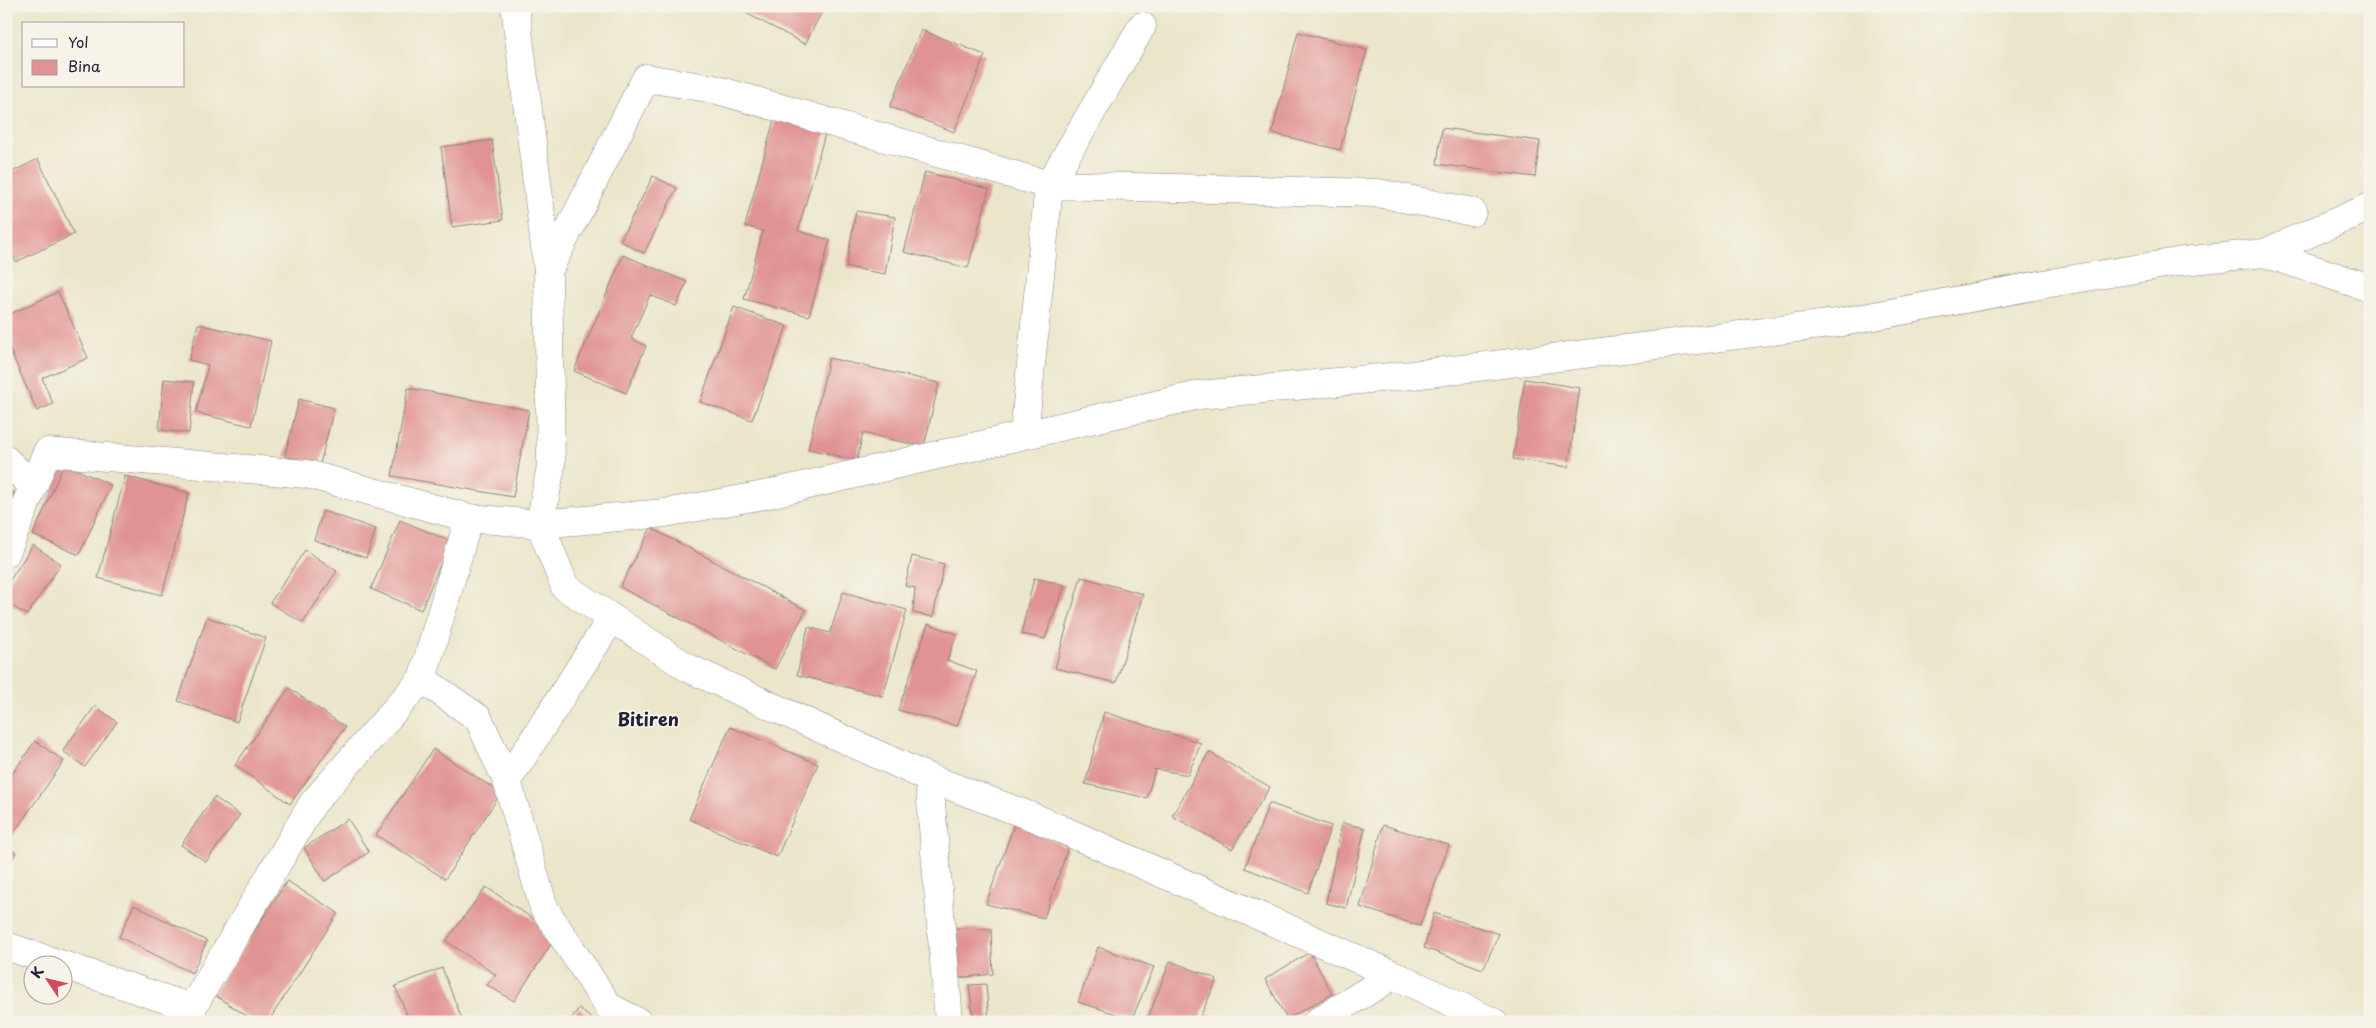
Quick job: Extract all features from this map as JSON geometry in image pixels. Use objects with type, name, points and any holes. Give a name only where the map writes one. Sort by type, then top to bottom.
[{"type":"street","points":[[516,6],[548,271],[551,466],[540,524],[565,587],[688,668],[929,778],[1038,819],[1394,975],[1493,1022]]},
{"type":"street","points":[[1024,435],[1050,185],[1142,26]]},
{"type":"street","points":[[548,271],[646,78],[714,89],[1050,185],[1378,193],[1472,212]]},
{"type":"street","points":[[6,553],[47,452],[307,474],[469,518],[540,524],[665,513],[755,497],[1199,395],[1412,375],[1837,323],[2183,261],[2264,253],[2370,207]]},
{"type":"street","points":[[2264,253],[2370,288]]},
{"type":"street","points":[[6,460],[33,486]]},
{"type":"street","points":[[6,946],[192,1015],[313,803],[422,679],[469,518]]},
{"type":"street","points":[[506,781],[612,618]]},
{"type":"street","points":[[422,679],[478,718],[506,781],[544,908],[609,1007],[638,1022]]},
{"type":"street","points":[[929,778],[949,1022]]},
{"type":"street","points":[[1317,1022],[1394,975]]},
{"type":"building","points":[[745,6],[825,6],[805,44],[742,11]]},
{"type":"building","points":[[921,30],[985,55],[954,132],[890,107]]},
{"type":"building","points":[[1298,32],[1367,50],[1340,150],[1272,133]]},
{"type":"building","points":[[775,116],[826,130],[798,231],[830,240],[809,316],[744,299],[763,231],[745,226]]},
{"type":"building","points":[[1442,128],[1540,141],[1535,177],[1437,164]]},
{"type":"building","points":[[492,140],[503,220],[452,227],[441,147]]},
{"type":"building","points":[[38,159],[74,234],[16,262],[6,242],[6,175]]},
{"type":"building","points":[[925,172],[989,189],[968,268],[904,252]]},
{"type":"building","points":[[653,176],[677,188],[644,253],[620,241]]},
{"type":"building","points":[[856,211],[895,217],[885,274],[846,267]]},
{"type":"building","points":[[623,255],[687,282],[676,306],[650,295],[631,338],[646,346],[626,393],[574,371]]},
{"type":"building","points":[[58,292],[88,358],[42,378],[53,404],[37,411],[6,341],[6,316]]},
{"type":"building","points":[[734,307],[787,326],[752,420],[700,402]]},
{"type":"building","points":[[198,324],[271,341],[251,426],[196,413],[208,365],[189,360]]},
{"type":"building","points":[[829,358],[939,383],[924,447],[863,433],[857,460],[808,449]]},
{"type":"building","points":[[164,379],[194,382],[189,433],[159,430]]},
{"type":"building","points":[[1525,379],[1580,388],[1568,467],[1513,459]]},
{"type":"building","points":[[408,388],[529,410],[513,497],[392,476]]},
{"type":"building","points":[[299,399],[334,408],[320,464],[285,456]]},
{"type":"building","points":[[64,464],[111,485],[79,555],[33,535]]},
{"type":"building","points":[[125,476],[189,493],[162,595],[98,578]]},
{"type":"building","points":[[6,491],[18,495],[6,521]]},
{"type":"building","points":[[323,511],[376,529],[366,558],[314,540]]},
{"type":"building","points":[[400,520],[450,541],[421,610],[371,589]]},
{"type":"building","points":[[651,528],[806,610],[775,669],[620,587]]},
{"type":"building","points":[[33,545],[61,564],[27,615],[6,602],[6,586]]},
{"type":"building","points":[[305,550],[337,571],[303,623],[270,603]]},
{"type":"building","points":[[912,556],[944,564],[933,617],[913,613],[915,588],[905,586]]},
{"type":"building","points":[[1081,577],[1143,594],[1116,683],[1055,668]]},
{"type":"building","points":[[1034,578],[1065,585],[1045,639],[1021,634]]},
{"type":"building","points":[[843,592],[907,610],[883,696],[797,675],[808,627],[830,633]]},
{"type":"building","points":[[207,617],[266,638],[237,722],[178,701]]},
{"type":"building","points":[[928,624],[957,634],[947,660],[977,671],[957,726],[898,710]]},
{"type":"building","points":[[289,688],[345,727],[290,804],[235,765]]},
{"type":"building","points":[[95,706],[117,722],[85,767],[63,751]]},
{"type":"building","points":[[1104,712],[1201,743],[1188,775],[1155,769],[1147,798],[1085,784]]},
{"type":"building","points":[[730,727],[818,764],[777,857],[689,819]]},
{"type":"building","points":[[35,741],[64,761],[10,838],[6,835],[6,783]]},
{"type":"building","points":[[433,749],[501,793],[445,879],[376,835]]},
{"type":"building","points":[[1209,752],[1270,787],[1232,849],[1172,816]]},
{"type":"building","points":[[214,797],[240,815],[206,862],[181,845]]},
{"type":"building","points":[[1269,803],[1331,826],[1308,893],[1245,868]]},
{"type":"building","points":[[348,819],[369,852],[325,881],[304,848]]},
{"type":"building","points":[[1015,822],[1068,848],[1044,918],[986,904]]},
{"type":"building","points":[[1342,823],[1365,828],[1346,908],[1326,903]]},
{"type":"building","points":[[1383,825],[1449,845],[1420,926],[1360,907]]},
{"type":"building","points":[[6,847],[16,853],[6,868]]},
{"type":"building","points":[[287,881],[338,913],[268,1022],[256,1022],[213,994]]},
{"type":"building","points":[[486,887],[557,935],[514,1001],[487,985],[496,975],[446,941]]},
{"type":"building","points":[[134,905],[207,941],[192,973],[119,937]]},
{"type":"building","points":[[1434,913],[1499,934],[1483,969],[1424,948]]},
{"type":"building","points":[[955,928],[991,929],[993,974],[957,978]]},
{"type":"building","points":[[1098,947],[1154,967],[1132,1019],[1078,1002]]},
{"type":"building","points":[[1310,952],[1332,994],[1287,1019],[1265,979]]},
{"type":"building","points":[[1170,961],[1217,979],[1198,1022],[1147,1021]]},
{"type":"building","points":[[442,968],[463,1022],[410,1022],[395,986]]},
{"type":"building","points":[[986,984],[989,1022],[974,1022],[969,985]]},
{"type":"building","points":[[579,1008],[595,1022],[569,1022]]},
{"type":"district","name":"Bitiren","points":[[648,720]]}]
